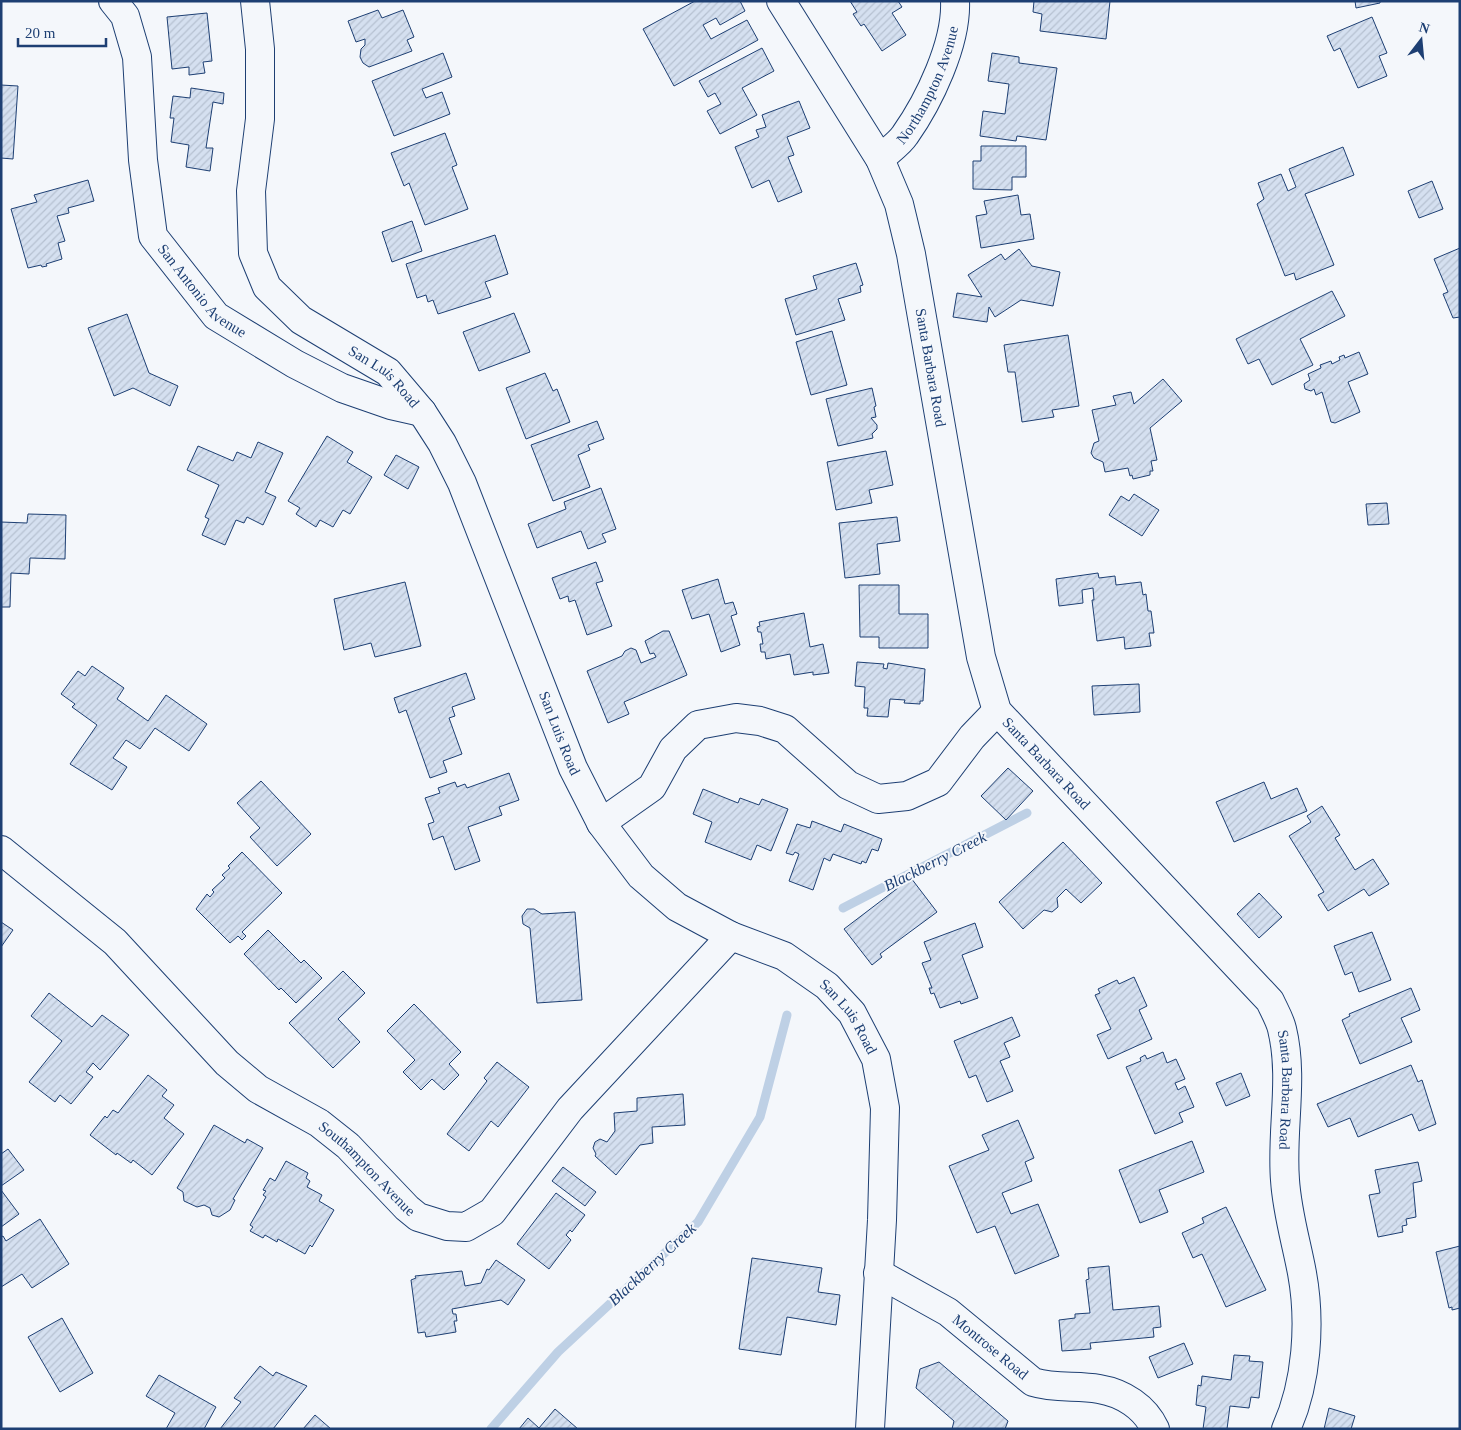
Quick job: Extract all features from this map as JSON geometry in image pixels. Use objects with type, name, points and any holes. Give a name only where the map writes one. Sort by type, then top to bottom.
[{"type":"street","name":"San Antonio Avenue","points":[[113,1],[126,16],[137,57],[143,160],[154,236],[216,316],[295,364],[342,388],[391,405],[422,412]]},
{"type":"street","name":"San Luis Road","points":[[254,1],[260,49],[260,119],[252,191],[253,253],[267,287],[301,320],[388,372],[422,412],[442,444],[462,483],[573,768],[602,823],[641,876],[677,907],[731,936],[784,956],[827,986],[852,1013],[876,1060],[885,1108],[882,1220],[870,1429]]},
{"type":"street","name":"Santa Barbara Road","points":[[781,1],[880,159],[899,204],[911,254],[982,657],[997,711],[1270,1001],[1282,1027],[1286,1053],[1284,1178],[1288,1219],[1302,1274],[1306,1322],[1303,1368],[1295,1408],[1286,1429]]},
{"type":"street","name":"Northampton Avenue","points":[[880,159],[904,136],[945,60],[956,19],[955,1]]},
{"type":"street","points":[[602,823],[652,786],[673,749],[698,725],[736,718],[760,721],[785,729],[848,785],[878,798],[907,796],[938,782],[972,737],[997,711]]},
{"type":"street","name":"Southampton Avenue","points":[[1,850],[115,942],[227,1063],[258,1089],[319,1123],[340,1140],[407,1208],[418,1216],[447,1226],[466,1227],[492,1212],[570,1109],[731,936]]},
{"type":"street","name":"Montrose Road","points":[[878,1273],[948,1312],[1033,1382],[1050,1388],[1100,1389],[1136,1404],[1149,1416],[1154,1429]]},
{"type":"building","points":[[695,1],[740,1],[745,11],[720,25],[716,18],[703,25],[711,39],[747,20],[758,40],[674,86],[643,29]]},
{"type":"building","points":[[850,1],[898,1],[902,7],[892,13],[906,35],[882,51],[864,24],[861,26],[853,14],[857,12]]},
{"type":"building","points":[[1034,1],[1110,1],[1106,39],[1040,31],[1042,14],[1033,12]]},
{"type":"building","points":[[1355,1],[1380,1],[1380,3],[1356,8]]},
{"type":"building","points":[[378,10],[382,18],[403,10],[414,37],[407,40],[412,51],[369,67],[363,63],[360,57],[361,49],[365,45],[365,39],[356,42],[348,21]]},
{"type":"building","points":[[207,13],[212,61],[203,62],[205,73],[189,75],[189,67],[172,69],[167,17]]},
{"type":"building","points":[[1372,17],[1387,53],[1379,56],[1387,76],[1358,88],[1340,48],[1334,51],[1327,36]]},
{"type":"building","points":[[762,48],[774,71],[742,88],[757,115],[720,134],[707,111],[721,104],[715,93],[708,97],[699,81]]},
{"type":"building","points":[[443,53],[452,77],[422,89],[426,98],[442,92],[450,114],[394,136],[372,81]]},
{"type":"building","points":[[992,53],[1019,57],[1019,63],[1057,68],[1046,140],[1017,136],[1016,141],[980,136],[983,111],[1005,114],[1009,84],[988,81]]},
{"type":"building","points":[[1,85],[18,86],[13,159],[1,158]]},
{"type":"building","points":[[191,88],[224,93],[223,104],[213,102],[206,148],[213,148],[210,171],[186,167],[189,145],[171,142],[174,118],[170,118],[173,96],[190,98]]},
{"type":"building","points":[[799,101],[810,128],[787,137],[794,155],[788,157],[802,192],[778,202],[769,180],[752,188],[735,147],[759,137],[756,130],[766,127],[762,115]]},
{"type":"building","points":[[445,133],[457,165],[452,167],[468,209],[425,225],[409,183],[404,186],[391,153]]},
{"type":"building","points":[[981,146],[1026,146],[1026,177],[1012,177],[1012,190],[973,189],[973,161],[981,161]]},
{"type":"building","points":[[1343,147],[1354,175],[1305,194],[1334,265],[1296,280],[1294,273],[1285,276],[1257,204],[1264,199],[1258,183],[1281,174],[1288,191],[1296,187],[1289,169]]},
{"type":"building","points":[[88,180],[94,201],[68,208],[69,213],[57,216],[65,241],[58,243],[62,259],[46,264],[47,266],[42,267],[41,265],[28,268],[11,209],[37,202],[34,195]]},
{"type":"building","points":[[1432,181],[1443,209],[1419,218],[1408,191]]},
{"type":"building","points":[[1018,195],[1021,215],[1030,214],[1034,239],[981,248],[976,216],[987,214],[984,201]]},
{"type":"building","points":[[412,221],[422,251],[392,262],[382,232]]},
{"type":"building","points":[[495,235],[508,274],[485,282],[491,297],[438,314],[433,300],[428,302],[426,295],[417,298],[406,264]]},
{"type":"building","points":[[1460,248],[1460,317],[1453,318],[1443,294],[1448,292],[1434,259]]},
{"type":"building","points":[[1019,249],[1032,266],[1060,272],[1053,306],[1021,300],[995,317],[989,307],[987,322],[953,317],[957,293],[982,297],[968,275],[1001,254],[1005,260]]},
{"type":"building","points":[[856,263],[863,285],[860,286],[861,292],[838,299],[845,320],[796,335],[785,299],[817,289],[813,276]]},
{"type":"building","points":[[1332,291],[1345,316],[1300,339],[1313,365],[1272,385],[1259,359],[1248,364],[1236,339]]},
{"type":"building","points":[[514,313],[530,352],[479,371],[463,332]]},
{"type":"building","points":[[127,314],[149,373],[178,386],[170,406],[133,388],[114,396],[88,328]]},
{"type":"building","points":[[832,331],[847,385],[811,395],[796,342]]},
{"type":"building","points":[[1068,335],[1079,406],[1052,410],[1054,417],[1022,422],[1015,372],[1008,372],[1004,345]]},
{"type":"building","points":[[1359,352],[1368,374],[1348,382],[1360,412],[1335,423],[1331,422],[1322,392],[1316,395],[1314,389],[1311,391],[1305,389],[1304,384],[1310,380],[1308,374],[1321,368],[1320,365],[1331,361],[1332,364],[1340,360],[1339,357],[1344,355],[1345,358]]},
{"type":"building","points":[[545,373],[553,391],[557,389],[570,422],[526,439],[506,388]]},
{"type":"building","points":[[1163,379],[1182,401],[1150,428],[1157,460],[1151,461],[1153,471],[1150,471],[1150,475],[1133,479],[1128,468],[1105,472],[1103,462],[1094,458],[1091,453],[1094,443],[1099,441],[1092,410],[1116,405],[1113,396],[1131,392],[1134,404]]},
{"type":"building","points":[[872,388],[876,406],[874,407],[876,417],[871,418],[877,425],[877,429],[872,434],[873,438],[838,446],[826,399]]},
{"type":"building","points":[[597,421],[604,439],[588,445],[590,450],[578,455],[590,487],[553,501],[531,445]]},
{"type":"building","points":[[327,436],[353,452],[347,462],[372,477],[350,514],[343,510],[333,527],[320,520],[316,527],[296,514],[300,508],[288,501]]},
{"type":"building","points":[[258,442],[283,453],[265,492],[276,497],[263,525],[247,517],[244,523],[236,520],[225,545],[202,535],[209,519],[205,517],[219,485],[187,470],[198,446],[233,461],[237,452],[251,458]]},
{"type":"building","points":[[886,451],[893,485],[869,490],[872,503],[836,510],[827,462]]},
{"type":"building","points":[[396,455],[419,467],[408,489],[384,475]]},
{"type":"building","points":[[601,488],[616,529],[602,534],[606,542],[588,549],[581,531],[537,548],[528,524],[566,509],[564,502]]},
{"type":"building","points":[[1134,494],[1159,510],[1142,536],[1109,515],[1121,496],[1129,501]]},
{"type":"building","points":[[1387,503],[1389,524],[1368,525],[1366,504]]},
{"type":"building","points":[[28,514],[66,515],[65,559],[30,558],[29,574],[11,573],[10,607],[1,607],[1,522],[27,523]]},
{"type":"building","points":[[897,517],[900,541],[877,544],[880,574],[845,578],[839,523]]},
{"type":"building","points":[[596,562],[603,581],[596,583],[612,626],[587,635],[575,600],[569,602],[568,596],[560,599],[552,578]]},
{"type":"building","points":[[1098,573],[1099,578],[1115,576],[1116,585],[1141,582],[1143,595],[1146,594],[1148,611],[1151,611],[1154,633],[1149,633],[1151,646],[1125,649],[1124,637],[1097,641],[1092,600],[1094,600],[1093,588],[1082,590],[1083,603],[1059,606],[1056,579]]},
{"type":"building","points":[[718,579],[725,604],[733,602],[737,614],[731,616],[740,645],[721,652],[709,614],[692,619],[682,590]]},
{"type":"building","points":[[405,582],[421,646],[375,657],[371,643],[344,650],[334,599]]},
{"type":"building","points":[[859,585],[899,585],[899,614],[928,614],[928,648],[879,648],[879,637],[860,637]]},
{"type":"building","points":[[804,613],[810,647],[823,644],[829,673],[813,675],[813,672],[794,675],[790,654],[766,659],[765,652],[761,652],[760,644],[763,644],[761,632],[758,632],[757,627],[760,626],[759,622]]},
{"type":"building","points":[[663,631],[669,631],[687,675],[624,702],[629,714],[608,723],[587,671],[622,656],[625,651],[631,648],[636,650],[641,663],[656,657],[654,653],[650,654],[645,641]]},
{"type":"building","points":[[857,662],[884,664],[883,668],[887,669],[888,663],[925,669],[923,701],[920,701],[920,704],[904,703],[905,700],[890,699],[888,717],[867,716],[868,708],[864,708],[865,687],[855,686]]},
{"type":"building","points":[[92,666],[124,688],[117,699],[148,721],[166,695],[207,724],[189,751],[155,728],[140,749],[126,740],[113,758],[127,767],[112,790],[70,764],[97,725],[72,707],[75,704],[61,694],[78,671],[85,676]]},
{"type":"building","points":[[466,673],[475,699],[452,707],[455,716],[449,718],[462,754],[443,761],[447,772],[430,778],[406,710],[399,713],[394,698]]},
{"type":"building","points":[[1139,684],[1140,712],[1094,715],[1092,686]]},
{"type":"building","points":[[1008,768],[1033,791],[1006,820],[981,796]]},
{"type":"building","points":[[509,773],[519,800],[499,807],[502,815],[468,827],[480,861],[455,870],[443,836],[433,840],[428,824],[434,822],[425,798],[440,793],[438,788],[455,782],[457,787],[465,784],[467,788]]},
{"type":"building","points":[[261,781],[311,834],[277,866],[250,837],[260,828],[237,803]]},
{"type":"building","points":[[1264,782],[1271,799],[1297,788],[1307,811],[1234,842],[1216,802]]},
{"type":"building","points":[[703,789],[738,803],[740,798],[759,805],[762,799],[788,809],[771,851],[757,845],[751,860],[705,842],[712,822],[693,814]]},
{"type":"building","points":[[1322,806],[1340,835],[1335,838],[1355,870],[1373,859],[1389,884],[1369,896],[1364,889],[1328,911],[1318,895],[1324,892],[1289,836],[1311,822],[1307,816]]},
{"type":"building","points":[[812,821],[841,832],[844,824],[882,839],[878,851],[872,849],[866,863],[862,861],[861,864],[833,854],[830,861],[824,858],[813,890],[789,881],[799,854],[795,852],[793,855],[786,853],[797,824],[810,828]]},
{"type":"building","points":[[1063,842],[1102,883],[1081,903],[1066,889],[1057,898],[1058,907],[1052,912],[1044,910],[1023,929],[999,902]]},
{"type":"building","points":[[242,852],[282,893],[242,932],[246,936],[242,940],[238,936],[230,943],[196,909],[207,894],[210,897],[214,892],[212,890],[225,878],[222,875],[230,868],[228,866]]},
{"type":"building","points":[[911,878],[937,912],[880,954],[882,957],[872,965],[844,929]]},
{"type":"building","points":[[1259,893],[1282,917],[1259,938],[1237,914]]},
{"type":"building","points":[[527,909],[534,909],[542,914],[575,912],[582,1000],[537,1003],[530,928],[523,924],[522,916]]},
{"type":"building","points":[[1,922],[13,930],[1,947]]},
{"type":"building","points":[[975,923],[983,947],[962,955],[978,998],[961,1004],[960,1001],[940,1008],[934,993],[931,994],[929,988],[932,988],[922,963],[931,960],[924,942]]},
{"type":"building","points":[[268,930],[301,963],[304,960],[322,978],[296,1003],[281,988],[279,990],[244,954]]},
{"type":"building","points":[[1372,932],[1391,980],[1359,992],[1352,972],[1345,975],[1334,946]]},
{"type":"building","points":[[343,971],[365,993],[338,1019],[360,1042],[333,1068],[289,1023]]},
{"type":"building","points":[[1134,977],[1147,1006],[1139,1010],[1152,1039],[1108,1059],[1097,1035],[1111,1029],[1095,995],[1100,993],[1098,989],[1117,980],[1119,984]]},
{"type":"building","points":[[1411,988],[1420,1010],[1401,1018],[1412,1042],[1360,1064],[1342,1020],[1350,1016],[1349,1014]]},
{"type":"building","points":[[49,993],[92,1027],[102,1015],[129,1035],[100,1070],[93,1063],[86,1072],[93,1077],[71,1104],[60,1095],[55,1102],[29,1082],[62,1041],[31,1016]]},
{"type":"building","points":[[414,1004],[461,1052],[449,1064],[459,1075],[444,1090],[432,1079],[421,1090],[403,1072],[415,1060],[387,1031]]},
{"type":"building","points":[[1012,1017],[1020,1036],[1004,1043],[1010,1057],[1000,1061],[1013,1091],[987,1102],[976,1075],[969,1078],[954,1041]]},
{"type":"building","points":[[1163,1052],[1167,1063],[1176,1059],[1185,1079],[1175,1083],[1178,1090],[1185,1086],[1194,1107],[1179,1113],[1183,1122],[1155,1134],[1126,1067],[1141,1061],[1140,1058],[1145,1055],[1147,1059]]},
{"type":"building","points":[[497,1062],[529,1087],[498,1127],[491,1121],[469,1151],[447,1134],[487,1081],[484,1078]]},
{"type":"building","points":[[1411,1065],[1418,1082],[1422,1080],[1436,1124],[1419,1131],[1412,1114],[1358,1137],[1350,1118],[1328,1127],[1317,1104]]},
{"type":"building","points":[[1241,1073],[1250,1096],[1226,1106],[1216,1083]]},
{"type":"building","points":[[148,1075],[167,1090],[162,1096],[174,1105],[164,1118],[184,1134],[152,1175],[133,1160],[131,1163],[117,1153],[116,1155],[90,1135],[105,1116],[107,1118],[113,1110],[118,1113]]},
{"type":"building","points":[[683,1094],[685,1125],[652,1127],[653,1143],[640,1145],[616,1175],[595,1156],[593,1148],[595,1142],[600,1139],[607,1142],[615,1131],[614,1113],[637,1111],[637,1098]]},
{"type":"building","points":[[1018,1120],[1034,1158],[1025,1162],[1032,1181],[1002,1193],[1011,1214],[1038,1204],[1059,1256],[1015,1274],[995,1226],[977,1233],[949,1166],[989,1150],[982,1135]]},
{"type":"building","points":[[214,1125],[245,1143],[247,1139],[263,1148],[233,1199],[235,1200],[230,1210],[219,1217],[212,1215],[210,1208],[204,1205],[197,1207],[184,1201],[183,1192],[177,1188]]},
{"type":"building","points":[[1192,1141],[1204,1172],[1159,1190],[1168,1212],[1140,1223],[1119,1170]]},
{"type":"building","points":[[8,1149],[24,1170],[1,1186],[1,1154]]},
{"type":"building","points":[[286,1161],[308,1173],[306,1178],[310,1181],[307,1187],[322,1195],[319,1201],[334,1210],[312,1247],[310,1245],[305,1254],[278,1239],[277,1242],[265,1235],[263,1238],[250,1231],[253,1227],[250,1225],[266,1197],[263,1195],[266,1191],[263,1190],[270,1178],[275,1181]]},
{"type":"building","points":[[1418,1162],[1422,1181],[1413,1183],[1416,1217],[1406,1219],[1407,1225],[1402,1226],[1403,1232],[1378,1237],[1369,1195],[1380,1193],[1375,1170]]},
{"type":"building","points":[[563,1167],[596,1192],[585,1206],[552,1181]]},
{"type":"building","points":[[1,1190],[19,1214],[1,1227]]},
{"type":"building","points":[[556,1193],[585,1215],[572,1232],[570,1230],[566,1235],[571,1240],[549,1269],[517,1244]]},
{"type":"building","points":[[1226,1207],[1266,1290],[1226,1307],[1202,1254],[1193,1258],[1182,1233],[1204,1223],[1202,1218]]},
{"type":"building","points":[[40,1219],[69,1264],[32,1288],[22,1274],[1,1287],[1,1237],[3,1236],[6,1241]]},
{"type":"building","points":[[1460,1246],[1460,1308],[1452,1310],[1452,1307],[1449,1308],[1436,1252]]},
{"type":"building","points":[[752,1258],[822,1268],[818,1292],[840,1295],[836,1325],[787,1317],[781,1355],[739,1349]]},
{"type":"building","points":[[496,1260],[525,1280],[508,1305],[501,1300],[452,1309],[453,1314],[456,1314],[457,1321],[454,1321],[456,1332],[426,1337],[425,1332],[418,1333],[411,1280],[416,1278],[415,1276],[462,1271],[465,1286],[481,1283],[487,1269],[489,1270]]},
{"type":"building","points":[[1109,1266],[1113,1310],[1159,1306],[1161,1327],[1153,1328],[1154,1337],[1090,1343],[1091,1349],[1062,1351],[1059,1320],[1075,1318],[1075,1314],[1090,1313],[1086,1280],[1089,1279],[1088,1268]]},
{"type":"building","points":[[62,1318],[93,1373],[60,1392],[28,1337]]},
{"type":"building","points":[[1184,1343],[1193,1364],[1158,1378],[1149,1357]]},
{"type":"building","points":[[1234,1355],[1250,1356],[1249,1361],[1263,1362],[1259,1398],[1251,1397],[1249,1408],[1230,1406],[1227,1429],[1203,1429],[1206,1407],[1196,1405],[1198,1385],[1201,1386],[1202,1376],[1231,1380]]},
{"type":"building","points":[[939,1362],[1008,1421],[1005,1429],[952,1429],[954,1421],[916,1388],[920,1369]]},
{"type":"building","points":[[260,1366],[273,1376],[276,1372],[307,1386],[273,1429],[220,1429],[241,1402],[234,1398]]},
{"type":"building","points":[[159,1375],[216,1407],[204,1429],[166,1429],[175,1413],[146,1396]]},
{"type":"building","points":[[1329,1408],[1355,1416],[1351,1429],[1324,1429]]},
{"type":"building","points":[[555,1409],[578,1429],[519,1429],[528,1418],[539,1428]]},
{"type":"building","points":[[315,1415],[331,1429],[303,1429]]},
{"type":"waterway","name":"Blackberry Creek","points":[[843,908],[1027,813]]},
{"type":"waterway","name":"Blackberry Creek","points":[[491,1429],[558,1352],[698,1222],[760,1117],[787,1015]]}]
